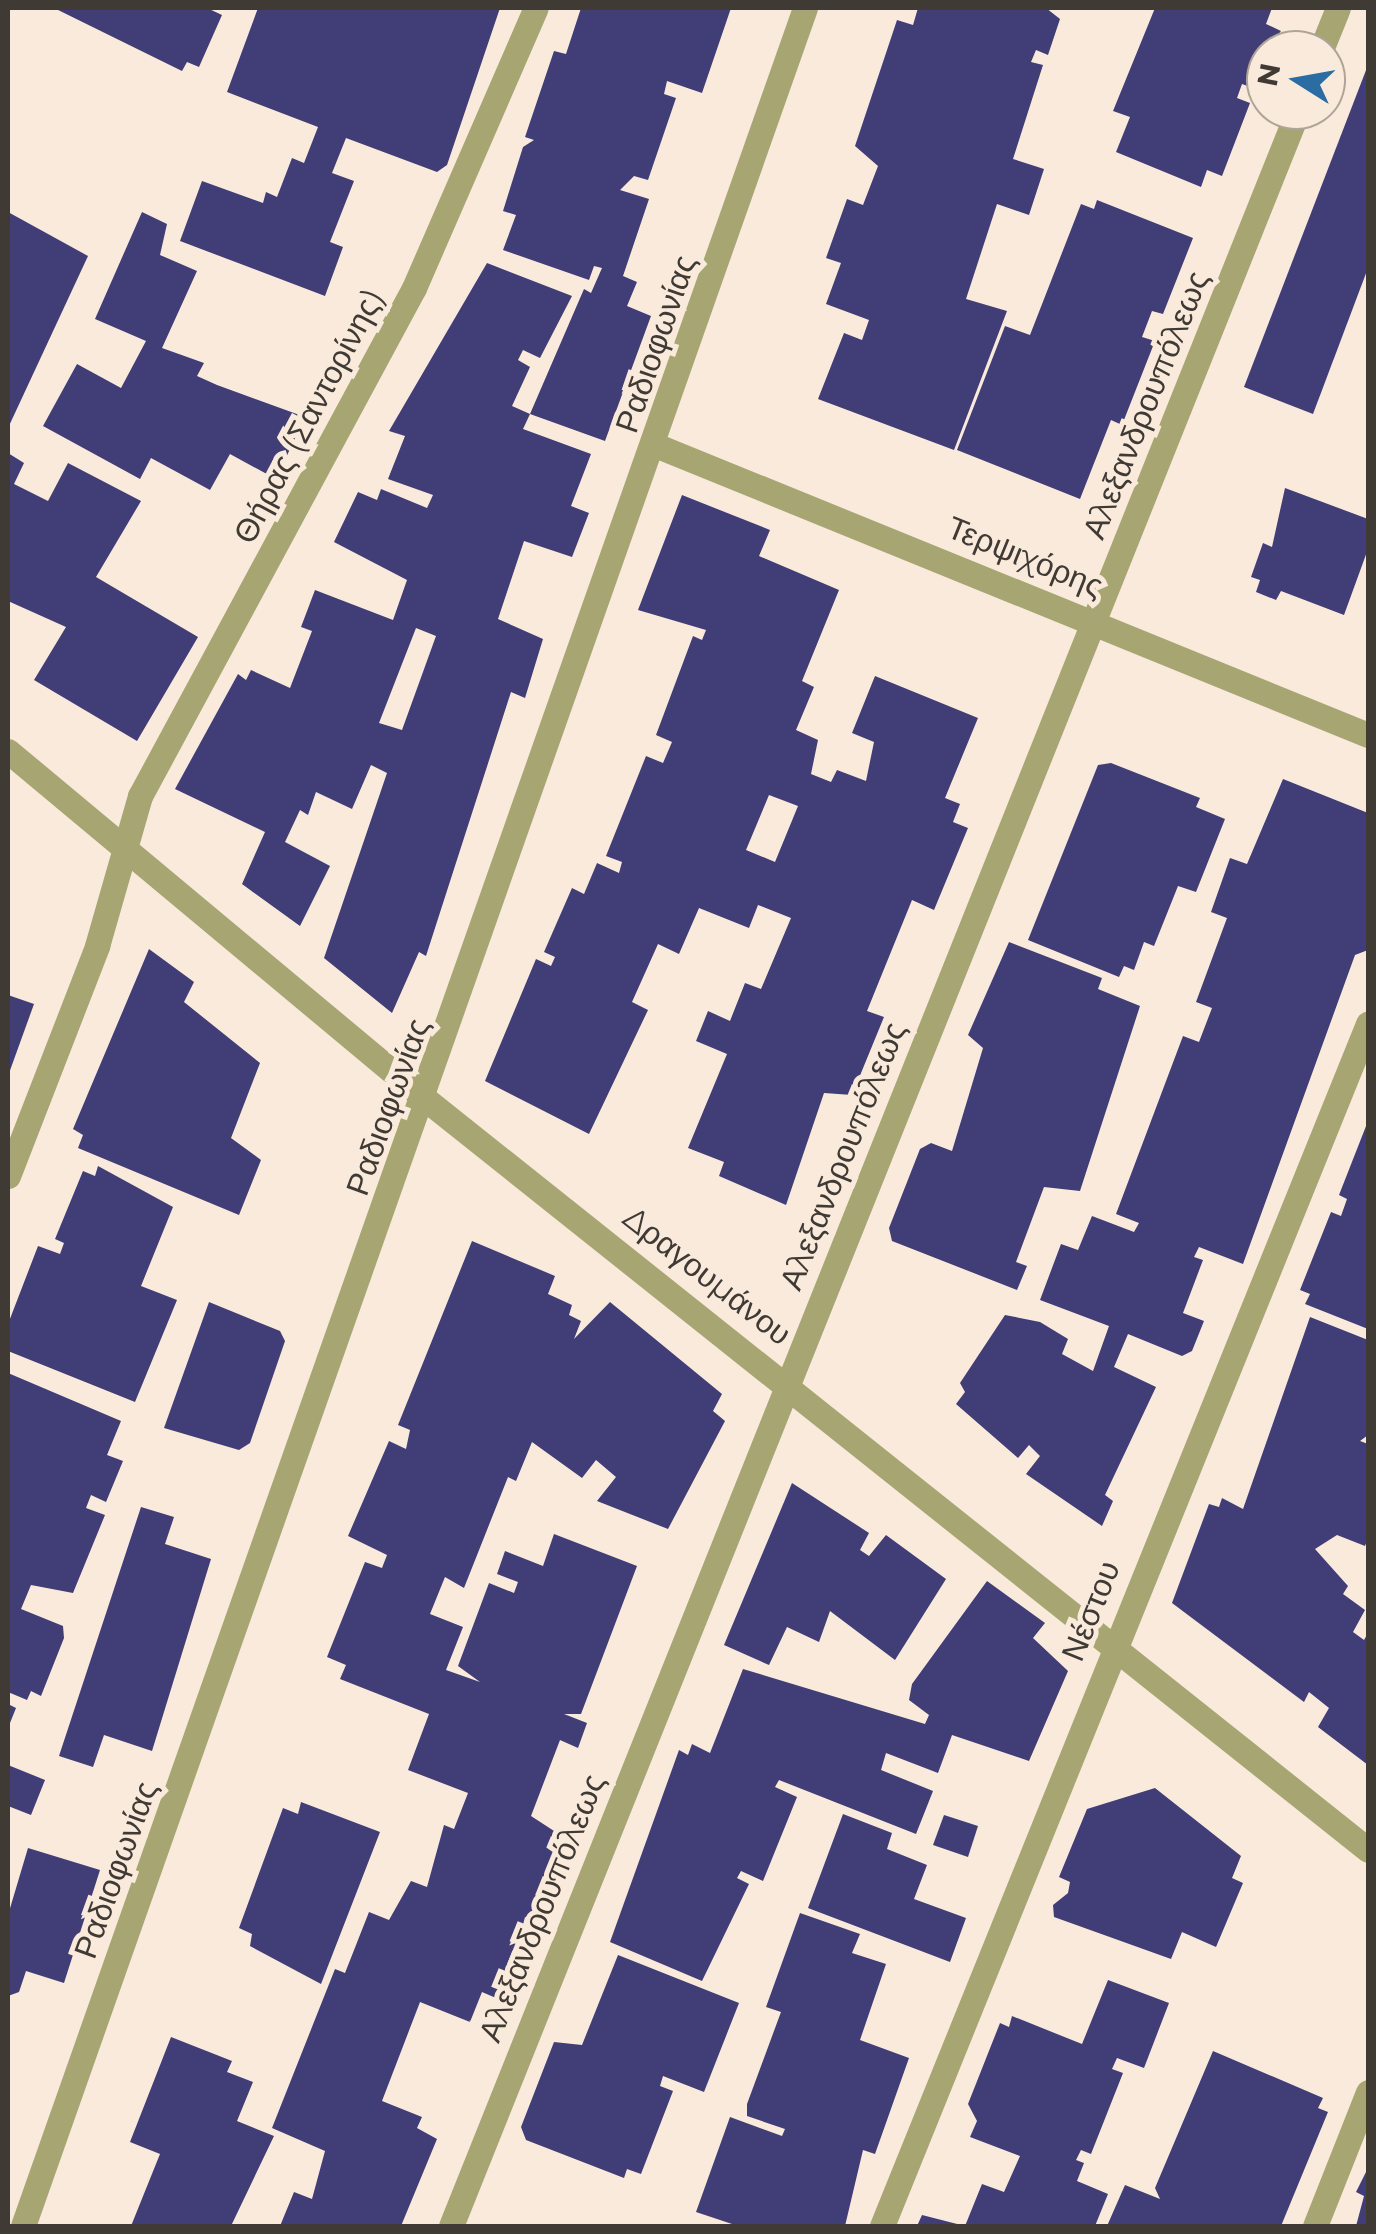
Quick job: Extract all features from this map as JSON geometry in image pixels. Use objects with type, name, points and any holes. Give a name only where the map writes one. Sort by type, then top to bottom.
[{"type":"street","name":"Θήρας (Σαντορίνης)","points":[[8,1176],[97,946],[140,796],[414,288],[536,8]]},
{"type":"street","name":"Ραδιοφωνίας","points":[[23,2226],[656,445],[806,8]]},
{"type":"street","name":"Αλεξανδρουπόλεως","points":[[451,2226],[1290,130]]},
{"type":"street","name":"Τερψιχόρης","points":[[656,445],[1368,734]]},
{"type":"street","name":"Δραγουμάνου","points":[[8,750],[424,1098],[787,1381],[1111,1647],[1368,1850]]},
{"type":"street","name":"Νέστου","points":[[882,2226],[1111,1647],[1368,1024]]},
{"type":"street","points":[[1316,2226],[1368,2092]]},
{"type":"building","points":[[54,8],[207,8],[222,15],[199,67],[187,62],[182,71]]},
{"type":"building","points":[[258,8],[500,8],[447,165],[437,172],[346,138],[332,173],[354,181],[330,242],[343,247],[325,296],[180,241],[202,181],[263,203],[266,192],[277,197],[292,158],[304,163],[318,127],[227,92]]},
{"type":"building","points":[[581,8],[731,8],[702,93],[667,81],[664,94],[676,98],[648,180],[634,176],[620,190],[649,199],[623,276],[637,282],[627,306],[651,316],[605,441],[530,414],[584,289],[591,293],[602,268],[594,266],[589,280],[503,250],[516,215],[503,211],[523,147],[534,140],[525,137],[554,51],[566,54]]},
{"type":"building","points":[[918,8],[1046,8],[1060,19],[1048,55],[1036,50],[1031,62],[1043,65],[1013,159],[1044,169],[1029,215],[997,204],[966,299],[1007,311],[954,450],[818,399],[844,333],[862,340],[869,320],[826,304],[841,263],[826,258],[847,199],[863,205],[878,166],[855,146],[897,20],[913,25]]},
{"type":"building","points":[[1155,8],[1272,8],[1266,24],[1279,30],[1246,30],[1246,86],[1242,84],[1237,98],[1246,101],[1246,113],[1222,176],[1207,170],[1201,187],[1116,152],[1130,117],[1113,111]]},
{"type":"building","points":[[1368,65],[1368,268],[1313,414],[1244,387]]},
{"type":"building","points":[[1097,200],[1193,238],[1163,314],[1152,311],[1142,337],[1155,341],[1122,425],[1111,420],[1080,499],[957,450],[1005,326],[1030,335],[1081,204],[1094,209]]},
{"type":"building","points":[[8,212],[88,256],[8,428]]},
{"type":"building","points":[[142,212],[167,224],[160,255],[197,271],[162,348],[204,363],[197,376],[305,417],[276,479],[230,454],[210,490],[151,458],[140,479],[43,426],[77,364],[121,388],[146,341],[95,319]]},
{"type":"building","points":[[487,263],[572,296],[540,358],[523,350],[518,360],[530,367],[512,406],[530,414],[523,429],[591,454],[571,506],[589,513],[572,557],[524,541],[498,619],[543,639],[525,698],[511,692],[426,956],[419,952],[392,1013],[324,958],[387,773],[371,765],[352,809],[316,792],[308,815],[300,810],[285,842],[330,866],[300,926],[242,884],[265,832],[175,789],[238,674],[246,680],[251,670],[290,688],[312,631],[301,627],[315,590],[393,620],[407,580],[334,542],[358,492],[377,500],[381,489],[427,508],[433,495],[388,479],[405,436],[389,431]],"holes":[[[416,628],[436,636],[402,730],[379,723]]]},
{"type":"building","points":[[8,453],[24,463],[14,484],[48,501],[68,463],[141,501],[96,577],[198,637],[137,741],[34,680],[66,627],[8,601]]},
{"type":"building","points":[[1285,488],[1368,519],[1368,549],[1344,615],[1281,591],[1276,600],[1256,592],[1260,580],[1251,577],[1263,543],[1272,547]]},
{"type":"building","points":[[682,495],[770,530],[759,556],[839,590],[802,681],[814,687],[796,730],[818,740],[811,774],[831,782],[837,770],[866,781],[874,742],[852,733],[875,676],[978,718],[945,798],[960,804],[953,822],[968,828],[934,910],[912,900],[867,1011],[884,1017],[852,1095],[824,1093],[786,1205],[719,1176],[724,1162],[688,1148],[727,1054],[696,1041],[708,1011],[730,1021],[745,983],[761,989],[791,918],[758,905],[749,928],[699,908],[679,954],[658,944],[632,1002],[648,1010],[589,1134],[485,1081],[536,959],[551,966],[555,957],[544,952],[572,888],[584,894],[597,863],[619,873],[622,862],[606,856],[646,756],[663,763],[672,742],[656,735],[693,636],[702,640],[706,630],[638,610]],"holes":[[[769,795],[798,806],[775,862],[746,850]]]},
{"type":"building","points":[[1111,763],[1200,798],[1196,807],[1225,819],[1196,892],[1178,886],[1154,946],[1144,942],[1134,970],[1124,966],[1119,977],[1028,940],[1098,765]]},
{"type":"building","points":[[1283,779],[1368,813],[1368,950],[1355,955],[1243,1264],[1199,1247],[1194,1257],[1203,1260],[1183,1313],[1204,1321],[1192,1351],[1182,1356],[1128,1334],[1114,1367],[1156,1387],[1105,1495],[1113,1501],[1102,1526],[1026,1474],[1040,1456],[1029,1445],[1018,1458],[956,1404],[965,1392],[960,1383],[1005,1315],[1040,1322],[1068,1339],[1062,1354],[1093,1371],[1109,1326],[1040,1300],[1061,1244],[1078,1250],[1092,1216],[1134,1232],[1139,1223],[1116,1214],[1183,1036],[1199,1042],[1212,1008],[1196,1002],[1227,918],[1211,912],[1230,858],[1247,864]]},
{"type":"building","points":[[1009,942],[1102,978],[1098,989],[1140,1006],[1080,1191],[1044,1187],[1016,1262],[1027,1266],[1017,1290],[892,1241],[889,1228],[920,1149],[931,1143],[952,1151],[983,1048],[968,1035]]},
{"type":"building","points":[[149,949],[194,982],[184,1002],[260,1063],[231,1138],[261,1160],[239,1215],[78,1148],[83,1135],[73,1129]]},
{"type":"building","points":[[8,995],[34,1004],[8,1076]]},
{"type":"building","points":[[1368,1121],[1368,1329],[1305,1304],[1310,1294],[1300,1290],[1331,1212],[1341,1216],[1347,1199],[1339,1195]]},
{"type":"building","points":[[98,1166],[173,1207],[141,1286],[177,1300],[135,1402],[8,1351],[8,1324],[38,1246],[60,1254],[64,1243],[55,1239],[83,1171],[95,1176]]},
{"type":"building","points":[[472,1241],[555,1276],[548,1294],[572,1305],[569,1315],[581,1321],[574,1339],[610,1302],[722,1394],[713,1411],[725,1421],[668,1529],[597,1501],[616,1477],[596,1460],[582,1478],[532,1442],[516,1481],[508,1477],[464,1588],[445,1577],[430,1614],[463,1627],[446,1670],[480,1682],[458,1666],[489,1583],[514,1593],[518,1582],[497,1574],[505,1551],[543,1566],[554,1534],[637,1566],[581,1714],[564,1714],[587,1723],[578,1748],[560,1740],[531,1816],[571,1842],[541,1923],[525,1917],[503,2001],[482,1992],[470,2022],[420,2002],[382,2101],[422,2117],[417,2128],[437,2139],[401,2226],[280,2226],[294,2192],[312,2199],[325,2151],[272,2128],[335,1969],[345,1973],[369,1912],[389,1920],[411,1881],[427,1887],[444,1825],[454,1829],[468,1793],[408,1770],[429,1714],[340,1679],[346,1665],[327,1657],[365,1562],[382,1568],[387,1555],[348,1536],[389,1441],[406,1449],[410,1430],[398,1425]]},
{"type":"building","points":[[209,1302],[280,1331],[285,1341],[250,1443],[239,1450],[164,1428]]},
{"type":"building","points":[[1310,1317],[1368,1340],[1368,1435],[1360,1441],[1368,1444],[1368,1538],[1365,1546],[1337,1535],[1315,1549],[1348,1586],[1343,1594],[1365,1610],[1353,1632],[1364,1640],[1368,1633],[1368,1765],[1318,1727],[1329,1708],[1309,1692],[1304,1702],[1172,1603],[1209,1504],[1219,1507],[1222,1498],[1243,1509]]},
{"type":"building","points":[[8,1373],[121,1421],[107,1455],[123,1461],[106,1502],[91,1495],[86,1508],[105,1515],[73,1593],[31,1585],[21,1609],[63,1626],[64,1638],[41,1696],[31,1691],[27,1700],[8,1692]]},
{"type":"building","points":[[792,1483],[869,1533],[860,1550],[869,1556],[886,1535],[946,1579],[895,1660],[830,1611],[819,1642],[787,1627],[769,1665],[724,1645]]},
{"type":"building","points":[[141,1507],[174,1517],[165,1544],[211,1559],[152,1751],[104,1735],[93,1767],[59,1756]]},
{"type":"building","points":[[987,1581],[1045,1623],[1033,1638],[1068,1671],[1029,1761],[952,1735],[938,1773],[886,1753],[881,1770],[933,1791],[916,1834],[779,1780],[775,1787],[797,1797],[763,1881],[741,1871],[737,1878],[749,1884],[702,1981],[610,1942],[679,1750],[688,1755],[692,1744],[710,1753],[743,1669],[925,1724],[929,1715],[909,1700],[912,1684]]},
{"type":"building","points":[[8,1704],[16,1708],[8,1728]]},
{"type":"building","points":[[8,1765],[45,1780],[31,1815],[8,1806]]},
{"type":"building","points":[[1155,1788],[1241,1856],[1232,1878],[1243,1883],[1216,1947],[1182,1932],[1171,1959],[1054,1917],[1053,1905],[1068,1893],[1070,1882],[1059,1877],[1087,1809]]},
{"type":"building","points":[[301,1802],[380,1832],[321,1984],[250,1946],[252,1934],[239,1928],[283,1808],[298,1814]]},
{"type":"building","points":[[843,1814],[892,1833],[887,1849],[927,1865],[914,1899],[966,1918],[950,1962],[808,1908]]},
{"type":"building","points":[[944,1815],[978,1826],[968,1857],[933,1845]]},
{"type":"building","points":[[28,1848],[100,1870],[64,1983],[26,1971],[19,1992],[8,1996],[8,1915]]},
{"type":"building","points":[[800,1913],[860,1934],[852,1953],[886,1964],[860,2040],[909,2058],[875,2154],[863,2150],[845,2226],[738,2226],[696,2212],[730,2117],[782,2136],[785,2129],[747,2116],[747,2104],[781,2012],[766,2007]]},
{"type":"building","points":[[618,1955],[739,2003],[704,2092],[663,2076],[660,2086],[673,2091],[641,2174],[627,2169],[624,2178],[526,2140],[521,2127],[554,2042],[582,2045]]},
{"type":"building","points":[[1108,1980],[1169,2003],[1144,2068],[1117,2058],[1112,2069],[1123,2073],[1091,2154],[1081,2150],[1076,2160],[1084,2163],[1077,2181],[1108,2194],[1095,2226],[965,2226],[982,2184],[1004,2192],[1020,2156],[970,2137],[977,2121],[968,2104],[1000,2023],[1009,2027],[1012,2016],[1082,2044]]},
{"type":"building","points":[[171,2037],[232,2061],[227,2072],[253,2082],[237,2121],[274,2136],[231,2226],[131,2226],[160,2154],[130,2142]]},
{"type":"building","points":[[1213,2051],[1323,2098],[1318,2108],[1328,2112],[1281,2226],[1107,2226],[1125,2185],[1160,2199],[1155,2188]]},
{"type":"building","points":[[1368,2168],[1368,2226],[1356,2226],[1364,2196],[1356,2192]]},
{"type":"building","points":[[922,2215],[965,2226],[917,2226]]}]
